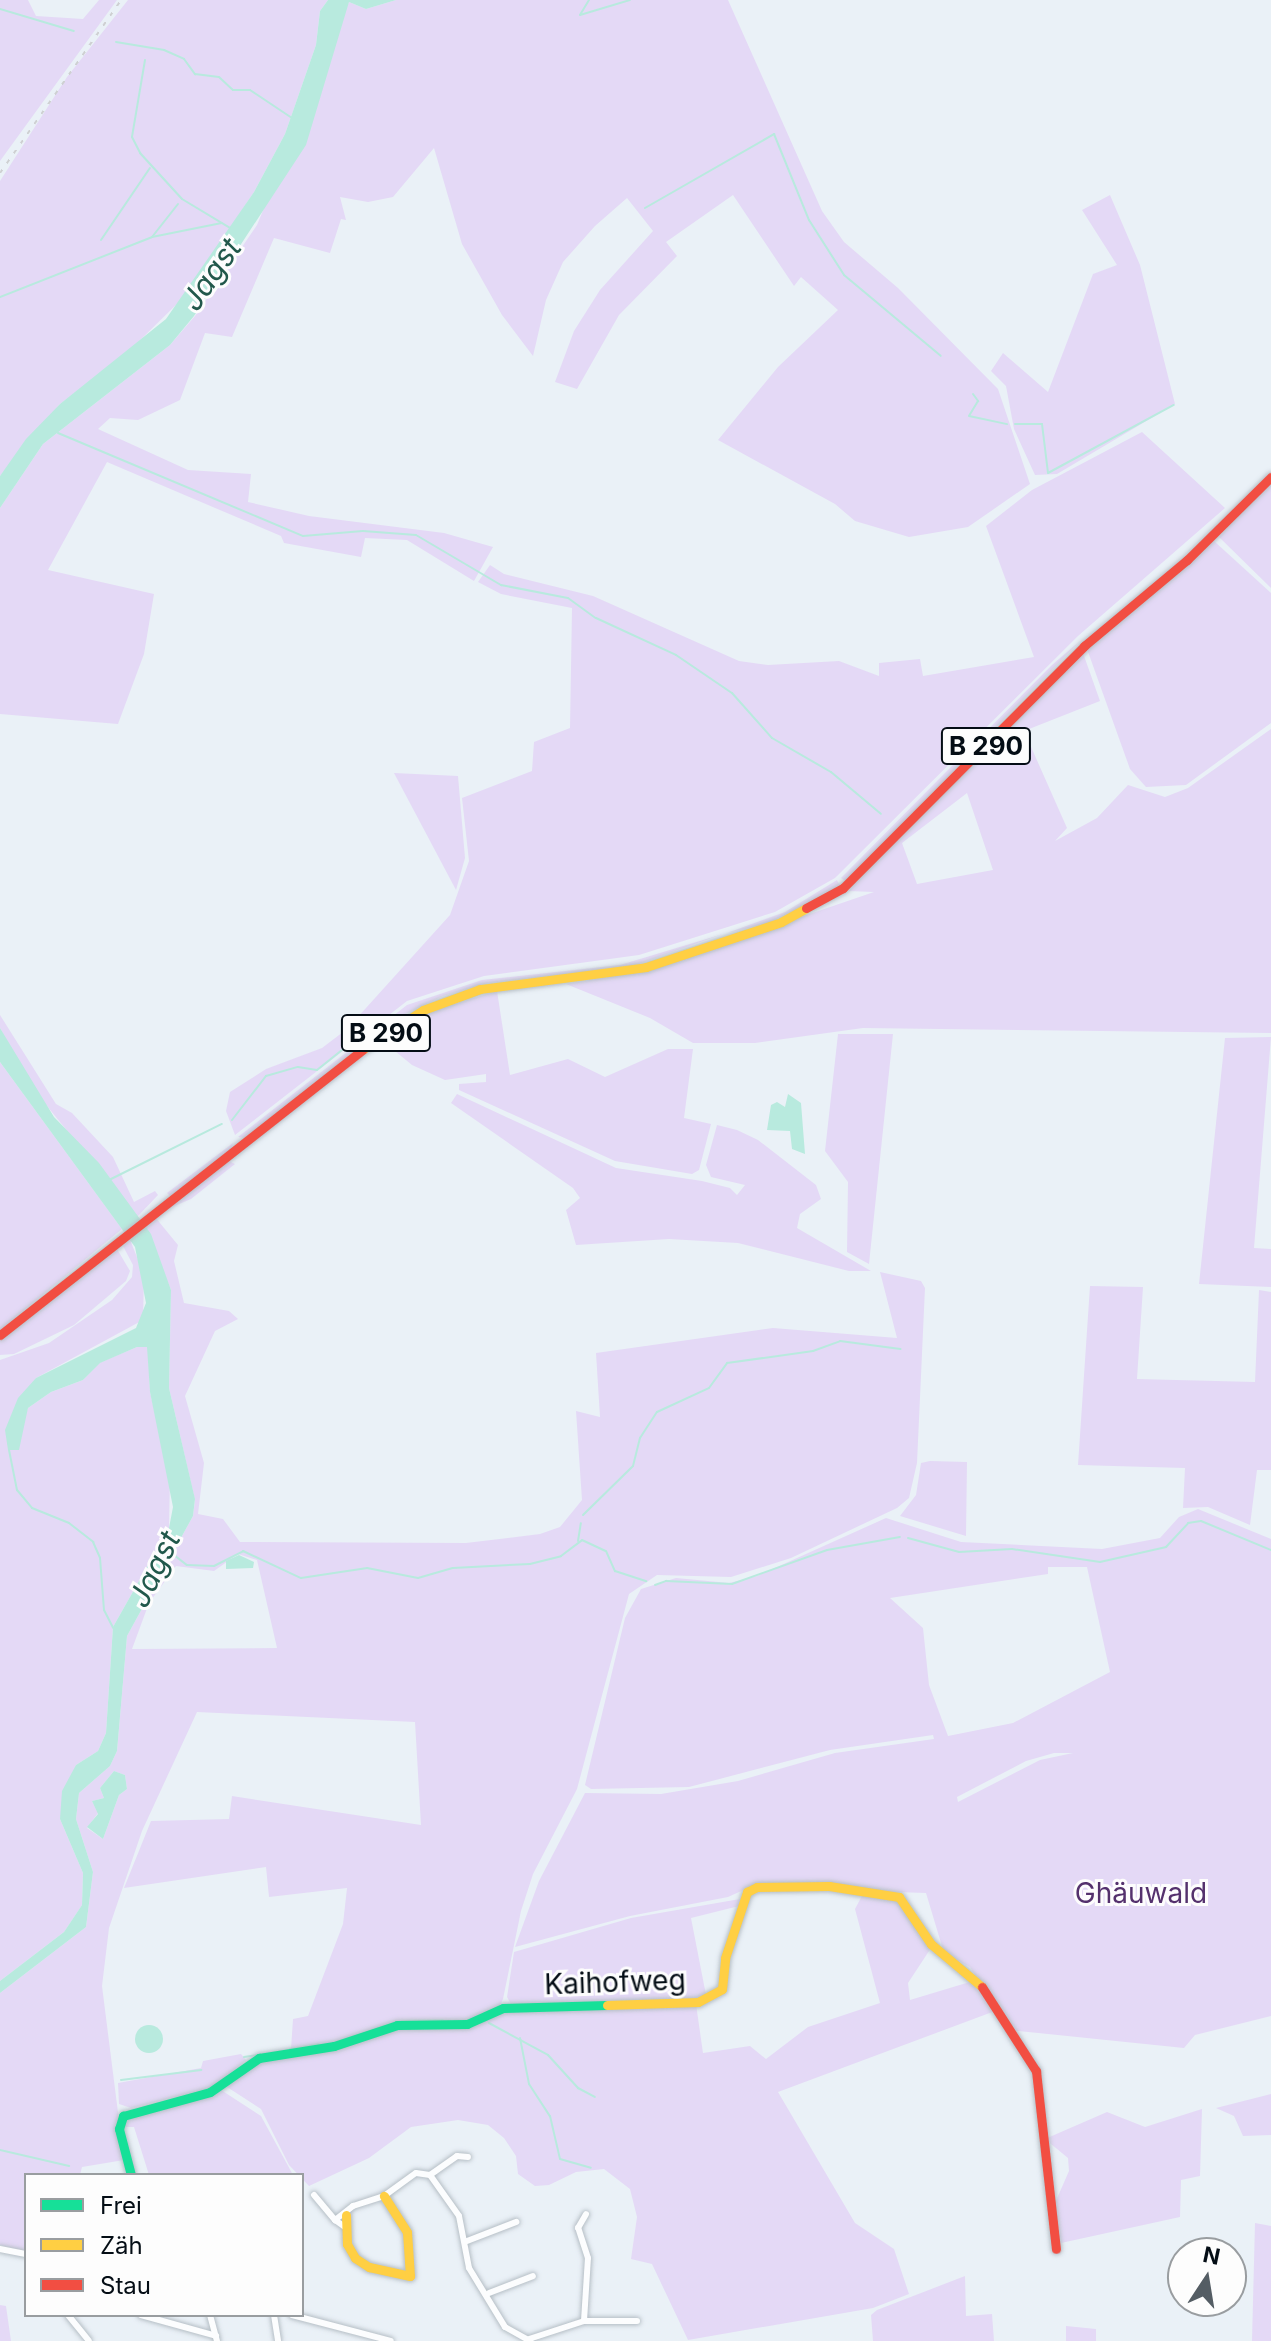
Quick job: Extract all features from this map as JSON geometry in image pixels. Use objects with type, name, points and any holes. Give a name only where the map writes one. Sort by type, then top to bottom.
[{"type":"main road","name":"B 290","points":[[0,1335],[152,1214],[423,1010],[480,989],[631,971],[813,908],[869,864],[1084,646],[1187,560],[1271,477]]},
{"type":"main road","name":"Kaihofweg","points":[[130,2173],[119,2129],[123,2116],[134,2109],[210,2092],[259,2058],[334,2046],[397,2025],[467,2024],[503,2008],[698,2002],[722,1989],[725,1958],[747,1892],[757,1887],[829,1886],[890,1892],[906,1903],[931,1944],[979,1983],[1036,2071],[1056,2249]]},
{"type":"main road","points":[[346,2215],[345,2227],[355,2258],[369,2267],[410,2276],[407,2232],[384,2196]]},
{"type":"street","points":[[335,2220],[346,2215],[353,2206],[384,2196],[416,2173],[430,2175],[457,2156],[468,2157]]},
{"type":"street","points":[[430,2175],[459,2216],[467,2241],[469,2268],[489,2293],[505,2327],[529,2340],[584,2321],[637,2321]]},
{"type":"street","points":[[314,2195],[345,2227]]},
{"type":"street","points":[[584,2321],[588,2258],[578,2228],[586,2214]]},
{"type":"street","points":[[467,2241],[516,2222]]},
{"type":"street","points":[[0,2249],[24,2254]]},
{"type":"street","points":[[489,2293],[533,2276]]},
{"type":"street","points":[[70,2317],[89,2341]]},
{"type":"street","points":[[147,2317],[216,2339]]},
{"type":"street","points":[[210,2317],[216,2339]]},
{"type":"street","points":[[274,2317],[278,2341]]},
{"type":"street","points":[[300,2317],[391,2341]]},
{"type":"green space","points":[[0,0],[28,0],[36,16],[83,19],[99,0],[117,0],[0,161]]},
{"type":"green space","points":[[128,0],[328,0],[320,11],[316,45],[285,134],[254,192],[183,298],[128,352],[60,404],[0,476],[0,181],[67,77]]},
{"type":"green space","points":[[396,0],[728,0],[822,211],[844,242],[898,288],[998,389],[1030,484],[968,527],[909,537],[855,521],[835,504],[718,440],[778,367],[838,310],[801,277],[794,286],[733,195],[666,242],[677,256],[619,315],[577,389],[555,382],[574,331],[600,290],[653,231],[627,198],[595,226],[563,262],[546,300],[533,356],[502,315],[462,244],[434,148],[393,197],[368,202],[340,197],[346,220],[341,219],[330,253],[274,238],[232,337],[205,333],[180,400],[138,420],[110,418],[98,429],[188,470],[251,474],[248,502],[309,516],[444,533],[493,547],[474,581],[407,540],[365,538],[361,557],[284,543],[281,536],[107,462],[48,570],[154,594],[144,654],[118,724],[0,714],[0,508],[43,444],[170,345],[195,316],[257,225],[349,2],[366,9]]},
{"type":"green space","points":[[1110,195],[1140,265],[1175,404],[1057,474],[1035,475],[1014,429],[1006,386],[991,371],[1003,353],[1048,392],[1093,274],[1117,265],[1082,210]]},
{"type":"green space","points":[[1142,432],[1225,508],[1078,636],[835,878],[775,912],[639,955],[484,976],[407,1001],[235,1135],[226,1111],[230,1092],[266,1069],[322,1048],[347,1029],[450,915],[469,861],[462,798],[532,771],[534,742],[570,728],[572,608],[501,594],[478,582],[490,565],[504,574],[593,596],[739,661],[768,665],[839,661],[879,676],[879,663],[920,659],[923,676],[1034,657],[986,526],[1032,490]]},
{"type":"green space","points":[[1271,481],[1271,588],[1219,537]]},
{"type":"green space","points":[[1214,541],[1271,593],[1271,723],[1186,785],[1146,787],[1130,769],[1087,649]]},
{"type":"green space","points":[[1081,640],[846,881],[841,878],[1052,665]]},
{"type":"green space","points":[[1083,653],[1100,701],[1024,731],[1067,828],[1055,841],[1097,818],[1128,785],[1165,797],[1188,788],[1271,729],[1271,1033],[863,1028],[755,1043],[693,1043],[650,1018],[566,984],[640,972],[874,892],[848,891]],"holes":[[[967,793],[993,870],[917,884],[902,843]]]},
{"type":"green space","points":[[394,773],[458,776],[465,858],[456,890]]},
{"type":"green space","points":[[837,880],[840,886],[825,896],[768,923],[727,933],[785,912]]},
{"type":"green space","points":[[723,934],[630,967],[488,983],[443,996],[399,1017],[246,1138],[238,1137],[407,1005],[482,980],[620,965]]},
{"type":"green space","points":[[497,991],[510,1075],[568,1059],[605,1077],[668,1049],[693,1049],[684,1118],[711,1124],[699,1170],[692,1174],[615,1161],[459,1090],[459,1084],[486,1082],[486,1074],[445,1080],[412,1065],[384,1042],[425,1013]]},
{"type":"green space","points":[[0,1015],[56,1104],[72,1113],[113,1157],[134,1202],[155,1191],[158,1195],[137,1217],[34,1090],[0,1028]]},
{"type":"green space","points":[[838,1034],[893,1034],[869,1264],[847,1252],[848,1182],[825,1151]]},
{"type":"green space","points":[[1271,1037],[1254,1248],[1271,1249],[1271,1287],[1199,1284],[1225,1038]]},
{"type":"green space","points":[[0,1062],[122,1229],[0,1330]]},
{"type":"green space","points":[[457,1094],[616,1168],[702,1181],[730,1188],[737,1195],[745,1185],[711,1177],[706,1165],[717,1125],[737,1130],[758,1140],[816,1185],[821,1199],[800,1214],[797,1228],[871,1271],[849,1271],[738,1243],[669,1239],[576,1245],[566,1210],[580,1198],[573,1188],[451,1103]]},
{"type":"green space","points":[[233,1143],[231,1150],[171,1197],[167,1193]]},
{"type":"green space","points":[[229,1161],[235,1164],[191,1199],[172,1207]]},
{"type":"green space","points":[[155,1217],[178,1245],[174,1261],[184,1303],[229,1311],[238,1319],[215,1331],[185,1396],[204,1463],[198,1514],[223,1519],[240,1542],[466,1543],[540,1534],[560,1527],[582,1500],[576,1411],[600,1417],[596,1353],[773,1328],[897,1338],[880,1272],[921,1281],[925,1288],[917,1463],[909,1498],[897,1508],[791,1558],[731,1577],[657,1575],[629,1594],[577,1789],[533,1874],[521,1911],[503,1999],[500,2006],[462,2022],[410,2020],[343,2041],[291,2049],[293,2019],[308,2016],[343,1924],[347,1888],[269,1897],[266,1867],[124,1888],[151,1821],[229,1819],[232,1796],[421,1825],[415,1722],[197,1712],[142,1831],[109,1928],[102,1986],[124,2160],[82,2167],[80,2173],[24,2173],[24,2251],[0,2245],[0,1993],[86,1927],[93,1872],[76,1819],[79,1793],[110,1766],[117,1751],[127,1636],[193,1516],[195,1500],[169,1388],[171,1290],[145,1226]],"holes":[[[238,1554],[257,1560],[277,1648],[132,1649],[149,1603],[176,1566],[214,1571]],[[114,1771],[125,1775],[127,1789],[119,1795],[103,1839],[87,1828],[98,1813],[92,1801],[104,1798],[100,1788]]]},
{"type":"green space","points":[[130,1240],[144,1274],[143,1320],[36,1378],[18,1437],[28,1408],[51,1392],[83,1380],[99,1363],[137,1347],[148,1347],[150,1392],[170,1477],[169,1528],[113,1627],[106,1733],[98,1751],[76,1765],[60,1819],[83,1873],[82,1905],[64,1932],[0,1981],[0,1360],[49,1343],[112,1300],[132,1277],[133,1265],[123,1246]]},
{"type":"green space","points":[[117,1249],[130,1271],[126,1281],[74,1325],[14,1354],[0,1355],[0,1339]]},
{"type":"green space","points":[[1090,1286],[1143,1287],[1137,1379],[1255,1382],[1259,1290],[1271,1292],[1271,1470],[1257,1470],[1250,1525],[1208,1507],[1183,1508],[1185,1468],[1078,1465]]},
{"type":"green space","points":[[967,1462],[966,1536],[900,1516],[916,1495],[921,1463]]},
{"type":"green space","name":"Ghäuwald","points":[[1198,1509],[1271,1539],[1271,2016],[1195,2035],[1184,2048],[1009,2030],[970,1967],[944,1953],[926,1893],[750,1887],[728,1897],[630,1916],[515,1947],[539,1881],[585,1793],[661,1794],[738,1781],[835,1753],[934,1739],[933,1735],[830,1750],[689,1787],[591,1789],[585,1785],[625,1618],[641,1589],[676,1578],[729,1583],[757,1576],[886,1518],[961,1542],[1102,1549],[1160,1538],[1179,1517]],"holes":[[[1048,1567],[1087,1567],[1110,1672],[1013,1723],[948,1736],[929,1685],[923,1628],[890,1598],[1048,1574]],[[1054,1753],[1073,1753],[1040,1760],[958,1802],[957,1797],[1026,1761]]]},
{"type":"green space","points":[[863,1894],[894,1898],[931,1948],[908,1983],[910,2000],[973,1981],[995,2011],[778,2092],[855,2223],[894,2249],[909,2294],[873,2308],[688,2340],[652,2264],[631,2259],[637,2217],[630,2189],[604,2169],[576,2172],[549,2185],[535,2186],[518,2174],[516,2156],[504,2138],[488,2125],[458,2120],[411,2127],[369,2158],[309,2186],[304,2181],[304,2173],[297,2173],[289,2165],[261,2109],[224,2085],[251,2064],[400,2026],[478,2024],[508,2010],[696,2004],[703,2053],[750,2046],[766,2059],[808,2027],[880,2003],[855,1909]]},
{"type":"green space","points":[[740,1899],[739,1906],[691,1918],[706,1995],[701,1998],[511,2004],[507,1997],[514,1952],[631,1918]]},
{"type":"green space","points":[[241,2054],[246,2060],[214,2087],[131,2108],[119,2104],[118,2083],[201,2068],[203,2061]]},
{"type":"green space","points":[[218,2088],[261,2116],[292,2173],[148,2173],[134,2127],[121,2127],[127,2114]]},
{"type":"green space","points":[[1271,2094],[1271,2135],[1243,2136],[1234,2116],[1216,2108]]},
{"type":"green space","points":[[1202,2109],[1200,2176],[1181,2180],[1180,2217],[1061,2243],[1055,2203],[1069,2171],[1068,2158],[1045,2139],[1107,2112],[1145,2127]]},
{"type":"green space","points":[[1255,2223],[1271,2226],[1271,2341],[1252,2341]]},
{"type":"green space","points":[[965,2276],[966,2316],[992,2314],[994,2341],[873,2341],[871,2315],[877,2310]]},
{"type":"green space","points":[[0,2305],[6,2306],[11,2341],[0,2341]]},
{"type":"green space","points":[[1066,2326],[1096,2329],[1096,2341],[1066,2341]]},
{"type":"water","name":"Jagst","points":[[328,0],[396,0],[366,9],[349,2],[306,145],[194,316],[170,345],[43,444],[0,508],[0,476],[26,439],[60,404],[166,319],[254,192],[285,134],[316,45],[320,11]]},
{"type":"water","name":"Jagst","points":[[0,1028],[54,1117],[99,1163],[151,1234],[171,1290],[169,1388],[195,1499],[193,1516],[127,1636],[117,1751],[110,1766],[79,1793],[76,1819],[93,1872],[86,1927],[0,1993],[0,1981],[64,1932],[82,1905],[83,1873],[60,1819],[62,1791],[76,1765],[98,1751],[106,1733],[113,1627],[169,1528],[173,1507],[150,1392],[147,1347],[137,1347],[100,1363],[83,1380],[51,1392],[28,1408],[19,1450],[8,1450],[5,1430],[18,1398],[36,1378],[136,1328],[146,1303],[135,1247],[0,1062]]},
{"type":"water","points":[[788,1094],[801,1103],[805,1154],[792,1149],[790,1131],[767,1130],[771,1105],[777,1102],[785,1107]]},
{"type":"water","points":[[239,1555],[254,1562],[253,1568],[226,1569],[226,1561]]},
{"type":"water","points":[[114,1771],[125,1775],[127,1789],[119,1795],[103,1839],[87,1827],[98,1814],[92,1801],[104,1798],[100,1788]]},
{"type":"water","points":[[149,2025],[159,2029],[163,2039],[159,2049],[149,2053],[139,2049],[135,2039],[139,2029]]},
{"type":"waterway","points":[[589,0],[580,15],[630,0]]},
{"type":"waterway","points":[[0,9],[74,31]]},
{"type":"waterway","points":[[116,42],[164,50],[184,59],[195,74],[219,77],[233,90],[250,90],[292,118]]},
{"type":"waterway","name":"Jagst","points":[[145,60],[132,137],[140,153],[182,199],[230,228]]},
{"type":"waterway","points":[[645,208],[774,134],[809,220],[844,275],[941,356]]},
{"type":"waterway","points":[[101,240],[150,168]]},
{"type":"waterway","name":"Jagst","points":[[178,204],[152,237],[222,223]]},
{"type":"waterway","points":[[0,297],[152,237]]},
{"type":"waterway","points":[[973,394],[978,401],[969,416],[1007,424]]},
{"type":"waterway","points":[[1015,424],[1042,424],[1048,473],[1174,405]]},
{"type":"waterway","points":[[58,433],[303,536],[363,531],[416,535],[501,585],[568,598],[596,618],[676,655],[732,693],[772,738],[831,772],[881,814]]},
{"type":"waterway","points":[[232,1120],[266,1076],[298,1067],[317,1070],[367,1030]]},
{"type":"waterway","points":[[109,1180],[222,1124]]},
{"type":"waterway","points":[[583,1515],[633,1466],[640,1438],[657,1412],[709,1388],[727,1363],[813,1351],[840,1341],[900,1349]]},
{"type":"waterway","points":[[9,1450],[17,1490],[32,1508],[69,1523],[93,1542],[100,1558],[104,1610],[113,1628]]},
{"type":"waterway","points":[[908,1538],[959,1552],[1012,1549],[1100,1562],[1166,1547],[1188,1523],[1201,1521],[1271,1550]]},
{"type":"waterway","points":[[578,1541],[581,1523]]},
{"type":"waterway","points":[[655,1585],[666,1581],[732,1584],[827,1550],[900,1537]]},
{"type":"waterway","name":"Jagst","points":[[174,1555],[187,1565],[214,1566],[243,1551],[301,1578],[367,1568],[418,1578],[453,1568],[530,1564],[561,1556],[582,1540],[606,1551],[615,1571],[646,1581]]},
{"type":"waterway","points":[[402,2021],[443,2020]]},
{"type":"waterway","points":[[489,2023],[548,2055],[578,2088],[595,2097]]},
{"type":"waterway","points":[[520,2038],[529,2084],[550,2116],[560,2159],[591,2168]]},
{"type":"waterway","points":[[290,2049],[319,2044]]},
{"type":"waterway","points":[[244,2057],[256,2055]]},
{"type":"waterway","points":[[121,2080],[201,2070]]},
{"type":"waterway","points":[[0,2150],[69,2166]]},
{"type":"railway","points":[[0,173],[121,0]]},
{"type":"traffic: fast","points":[[130,2173],[119,2129],[123,2116],[210,2092],[259,2058],[334,2046],[397,2025],[467,2024],[503,2008],[607,2005]]},
{"type":"traffic: slow","points":[[362,1050],[423,1010],[480,989],[646,967],[781,922],[806,908]]},
{"type":"traffic: slow","points":[[607,2005],[698,2002],[722,1989],[725,1958],[747,1892],[757,1887],[829,1886],[899,1897],[931,1944],[982,1987]]},
{"type":"traffic: slow","points":[[346,2215],[347,2244],[355,2258],[369,2267],[410,2276],[407,2232],[384,2196]]},
{"type":"traffic: jam","points":[[806,908],[843,888],[1084,646],[1187,560],[1271,477]]},
{"type":"traffic: jam","points":[[0,1335],[362,1050]]},
{"type":"traffic: jam","points":[[982,1987],[1036,2071],[1056,2249]]}]
